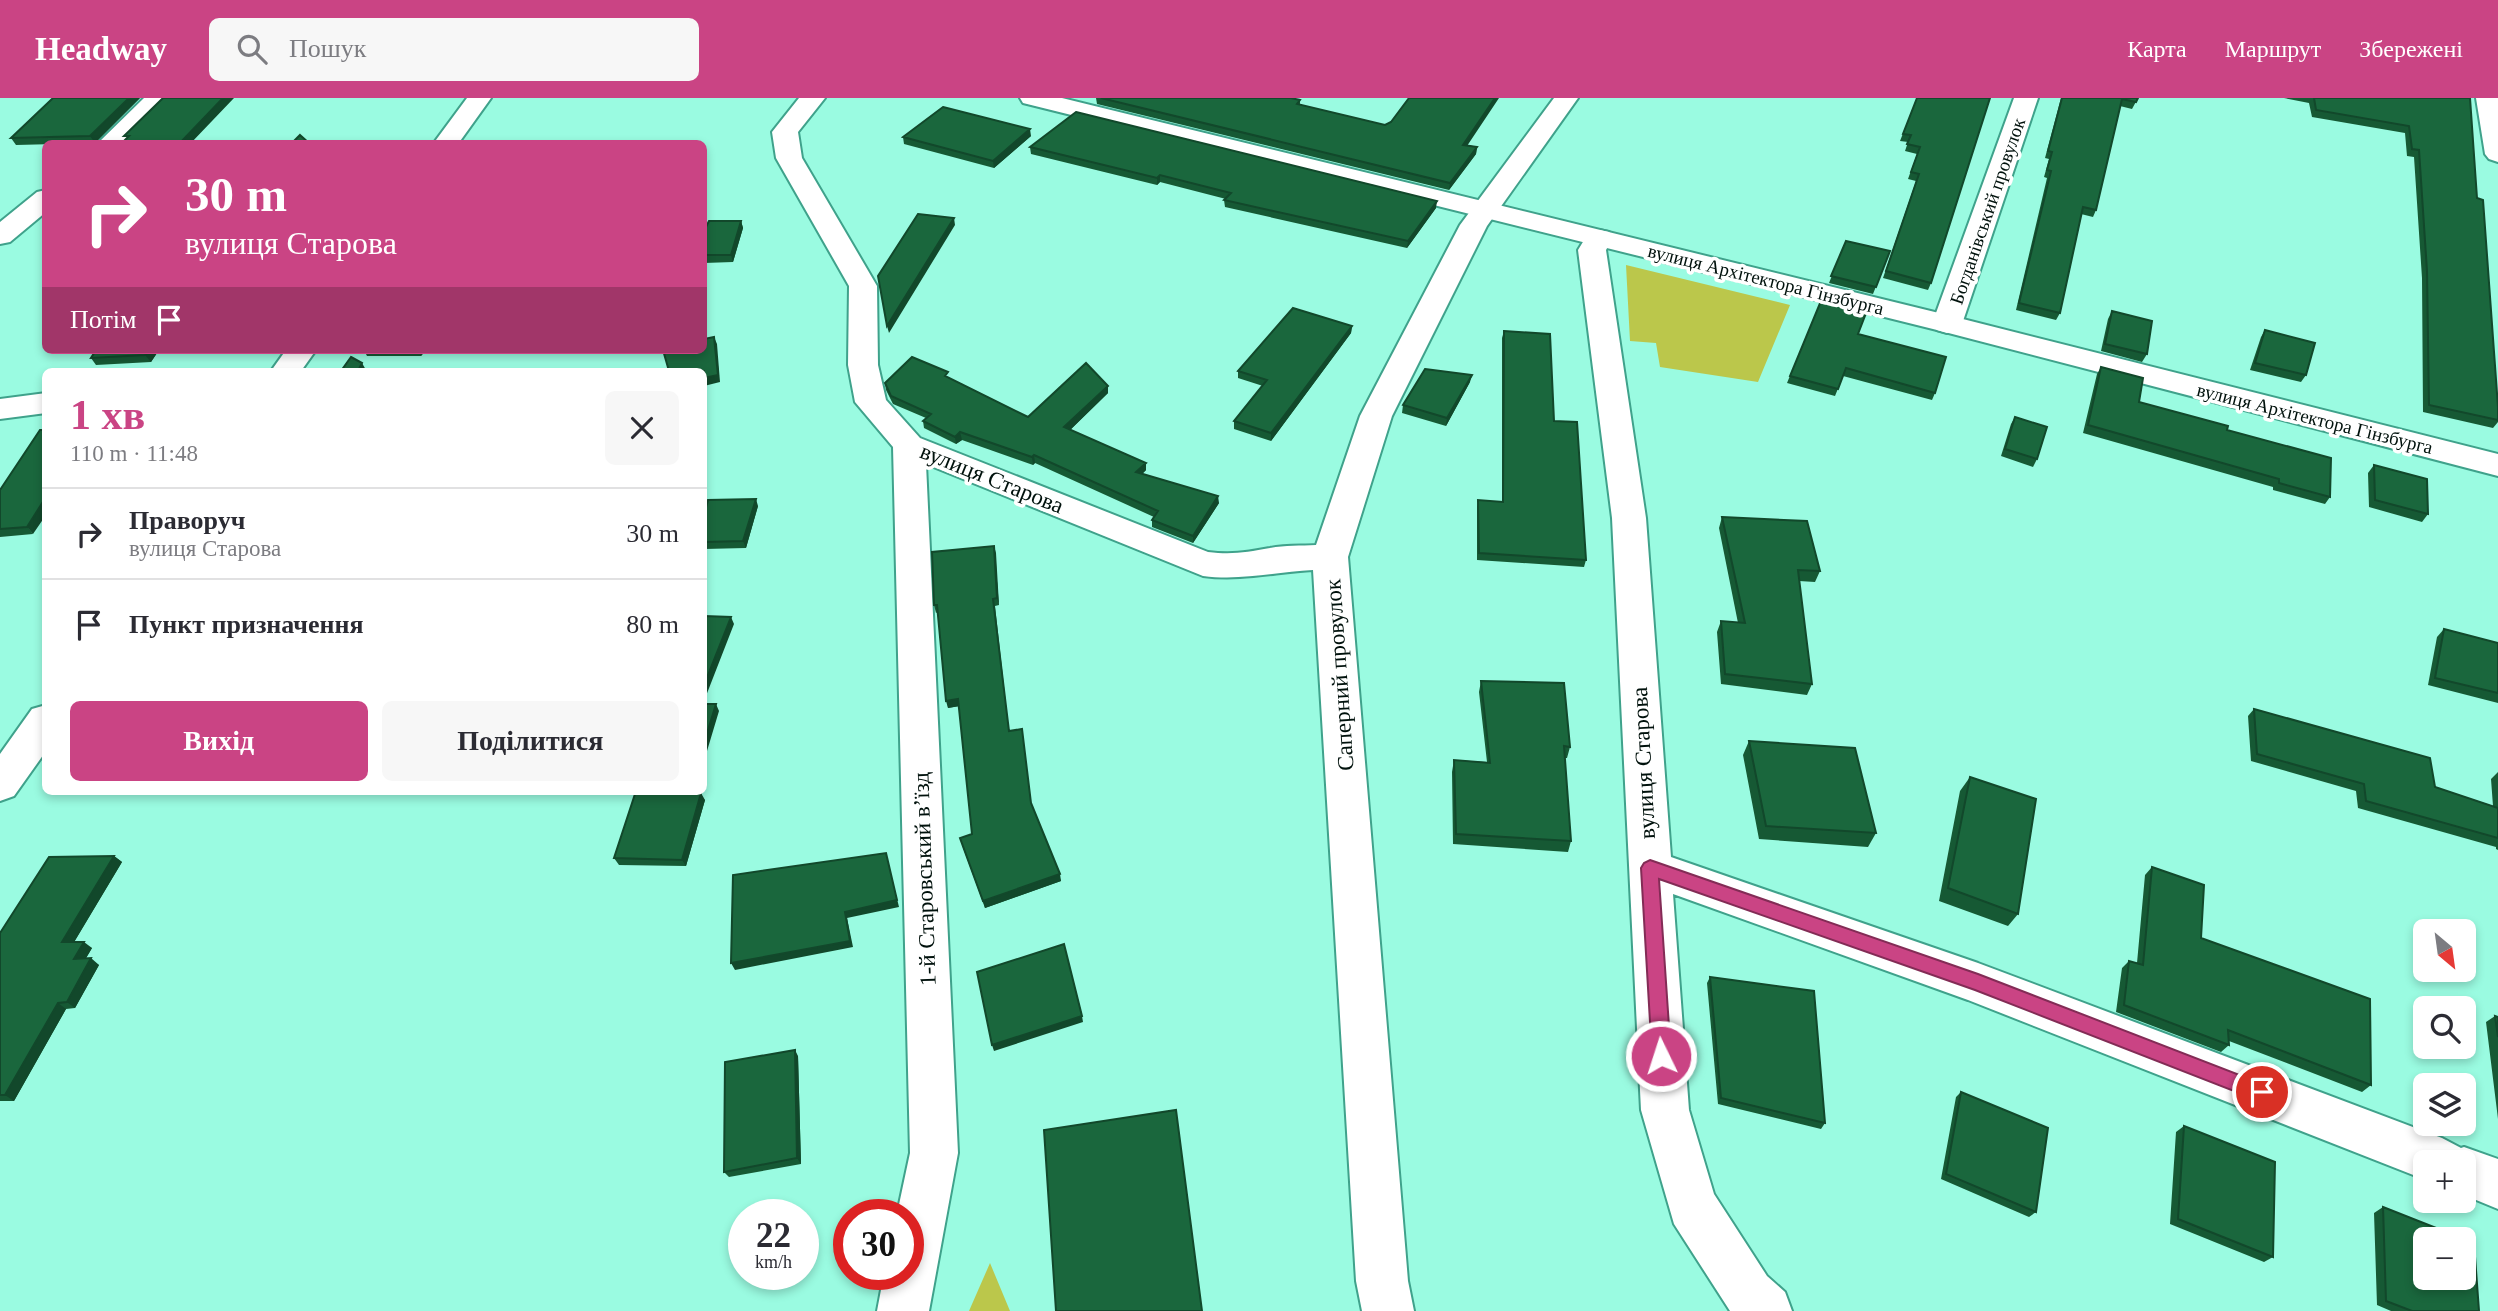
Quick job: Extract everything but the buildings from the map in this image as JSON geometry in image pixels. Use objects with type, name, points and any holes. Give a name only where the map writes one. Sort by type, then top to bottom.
[{"type":"street","points":[[113,140],[158,98]]},
{"type":"street","points":[[448,140],[479,98]]},
{"type":"street","name":"вулиця Старова","points":[[813,98],[785,132],[789,158],[863,286],[863,365],[871,402],[909,445],[1203,564],[1249,566],[1271,560],[1330,557]]},
{"type":"street","name":"вулиця Архітектора Гінзбурга","points":[[1032,98],[1947,324],[2498,465]]},
{"type":"street","name":"Саперний провулок","points":[[1388,1311],[1382,1281],[1330,557],[1377,416],[1474,225],[1566,98]]},
{"type":"street","name":"Богданівський провулок","points":[[1947,324],[2026,98]]},
{"type":"street","points":[[2488,98],[2498,154]]},
{"type":"street","points":[[0,236],[42,201]]},
{"type":"street","name":"вулиця Старова","points":[[1599,238],[1592,250],[1629,518],[1650,868],[1978,983],[2413,1151]]},
{"type":"street","points":[[0,409],[42,404]]},
{"type":"street","name":"1-й Старовський в’їзд","points":[[903,1311],[934,1153],[909,445]]},
{"type":"street","points":[[0,785],[42,726]]},
{"type":"street","points":[[1650,868],[1665,1110],[1692,1206],[1749,1294],[1766,1311]]},
{"type":"street","points":[[2476,1176],[2498,1184]]},
{"type":"green space","points":[[1626,265],[1790,305],[1758,382],[1660,367],[1656,343],[1630,341]]},
{"type":"green space","points":[[990,1263],[1010,1311],[969,1311]]},
{"type":"route","points":[[1661,1056],[1650,868],[1978,983],[2262,1092]]}]
